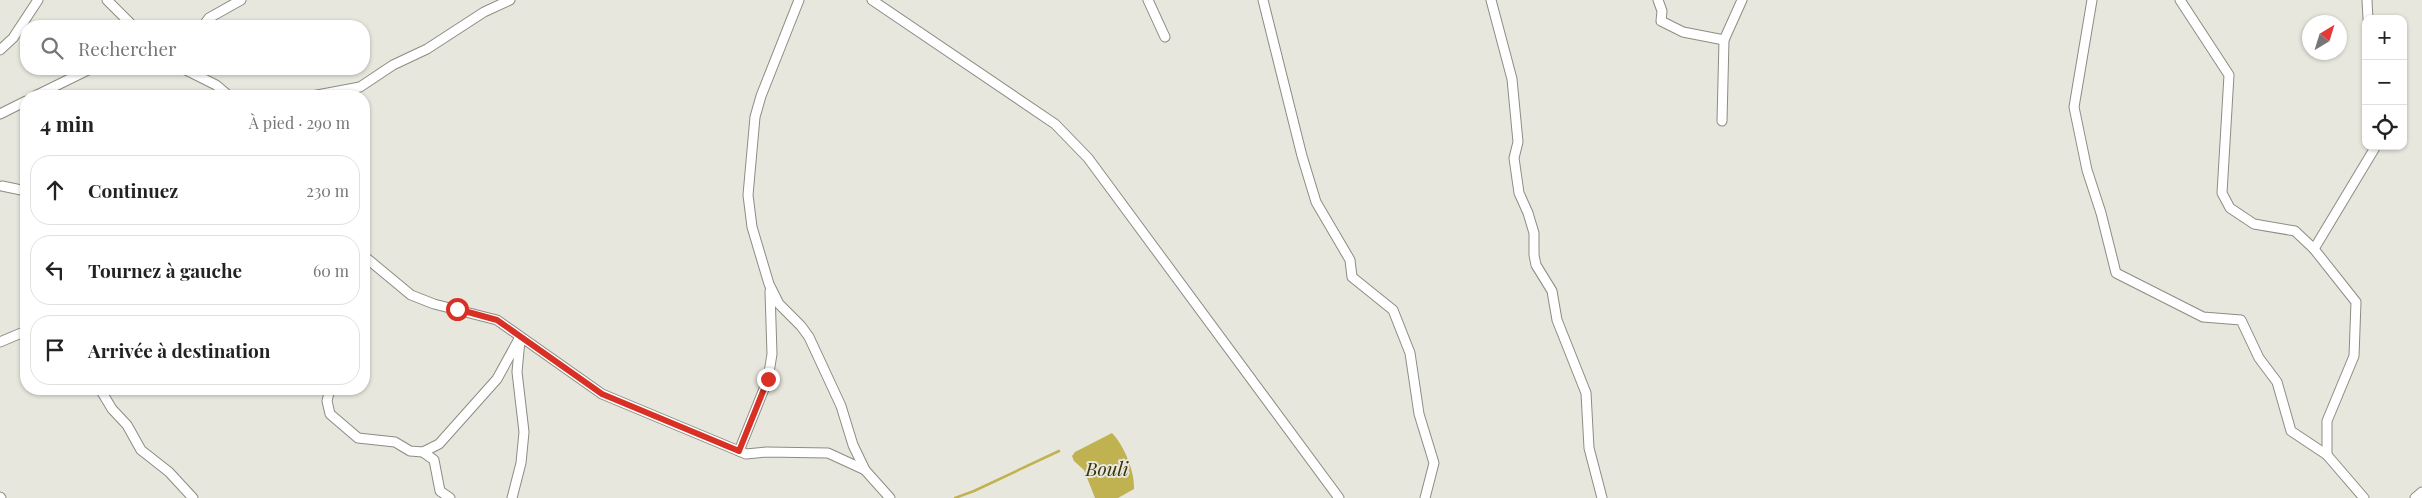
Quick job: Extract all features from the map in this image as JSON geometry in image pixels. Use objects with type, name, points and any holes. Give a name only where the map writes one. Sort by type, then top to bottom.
[{"type":"street","points":[[25,20],[38,0]]},
{"type":"street","points":[[107,0],[127,20]]},
{"type":"street","points":[[208,20],[241,0]]},
{"type":"street","points":[[344,90],[360,87],[394,65],[427,49],[484,12],[510,0]]},
{"type":"street","points":[[739,451],[768,379],[772,354],[772,309],[769,284],[752,227],[748,195],[755,117],[761,96],[799,0]]},
{"type":"street","points":[[872,0],[1055,124],[1088,158],[1339,498]]},
{"type":"street","points":[[1148,0],[1165,37]]},
{"type":"street","points":[[1263,0],[1302,156],[1316,202],[1350,260],[1352,277],[1393,310],[1410,353],[1419,414],[1434,463],[1425,498]]},
{"type":"street","points":[[1491,0],[1512,79],[1518,142],[1514,158],[1519,193],[1534,233],[1536,265],[1552,291],[1557,320],[1586,393],[1589,448],[1602,498]]},
{"type":"street","points":[[1658,0],[1662,11],[1661,21],[1684,32],[1724,40]]},
{"type":"street","points":[[1722,121],[1724,40],[1742,0]]},
{"type":"street","points":[[2092,0],[2074,107],[2087,170],[2101,213],[2116,273],[2203,317],[2241,320],[2258,358],[2277,382],[2291,431],[2327,455],[2364,498]]},
{"type":"street","points":[[2180,0],[2229,75],[2222,193],[2230,208],[2254,224],[2295,231],[2314,249],[2356,302],[2354,356],[2327,422],[2327,455]]},
{"type":"street","points":[[2367,0],[2368,15]]},
{"type":"street","points":[[0,50],[13,38],[20,27]]},
{"type":"street","points":[[48,90],[78,75]]},
{"type":"street","points":[[196,75],[222,90]]},
{"type":"street","points":[[0,114],[20,104]]},
{"type":"street","points":[[2314,249],[2374,150]]},
{"type":"street","points":[[2,186],[20,190]]},
{"type":"street","points":[[370,261],[411,295],[434,304],[497,320],[602,394],[746,454],[766,452],[828,453],[865,470]]},
{"type":"street","points":[[769,284],[779,304],[801,326],[808,337],[841,406],[853,445],[865,470],[890,498]]},
{"type":"street","points":[[0,342],[20,334]]},
{"type":"street","points":[[423,452],[439,444],[497,379],[520,337]]},
{"type":"street","points":[[512,498],[521,463],[524,432],[517,372],[520,337]]},
{"type":"street","points":[[104,395],[112,409],[127,425],[141,450],[169,472],[193,498]]},
{"type":"street","points":[[328,395],[327,401],[330,414],[358,438],[395,442],[410,450],[423,452],[434,460],[440,495],[450,498]]},
{"type":"street","points":[[2415,498],[2422,492]]},
{"type":"water","name":"Bouli","points":[[1112,433],[1121,444],[1128,459],[1133,475],[1134,489],[1118,498],[1095,498],[1084,470],[1074,461],[1072,456],[1075,452]]},
{"type":"waterway","points":[[955,498],[1059,451]]},
{"type":"route","points":[[457,309],[497,320],[602,394],[739,451],[768,379]]}]
